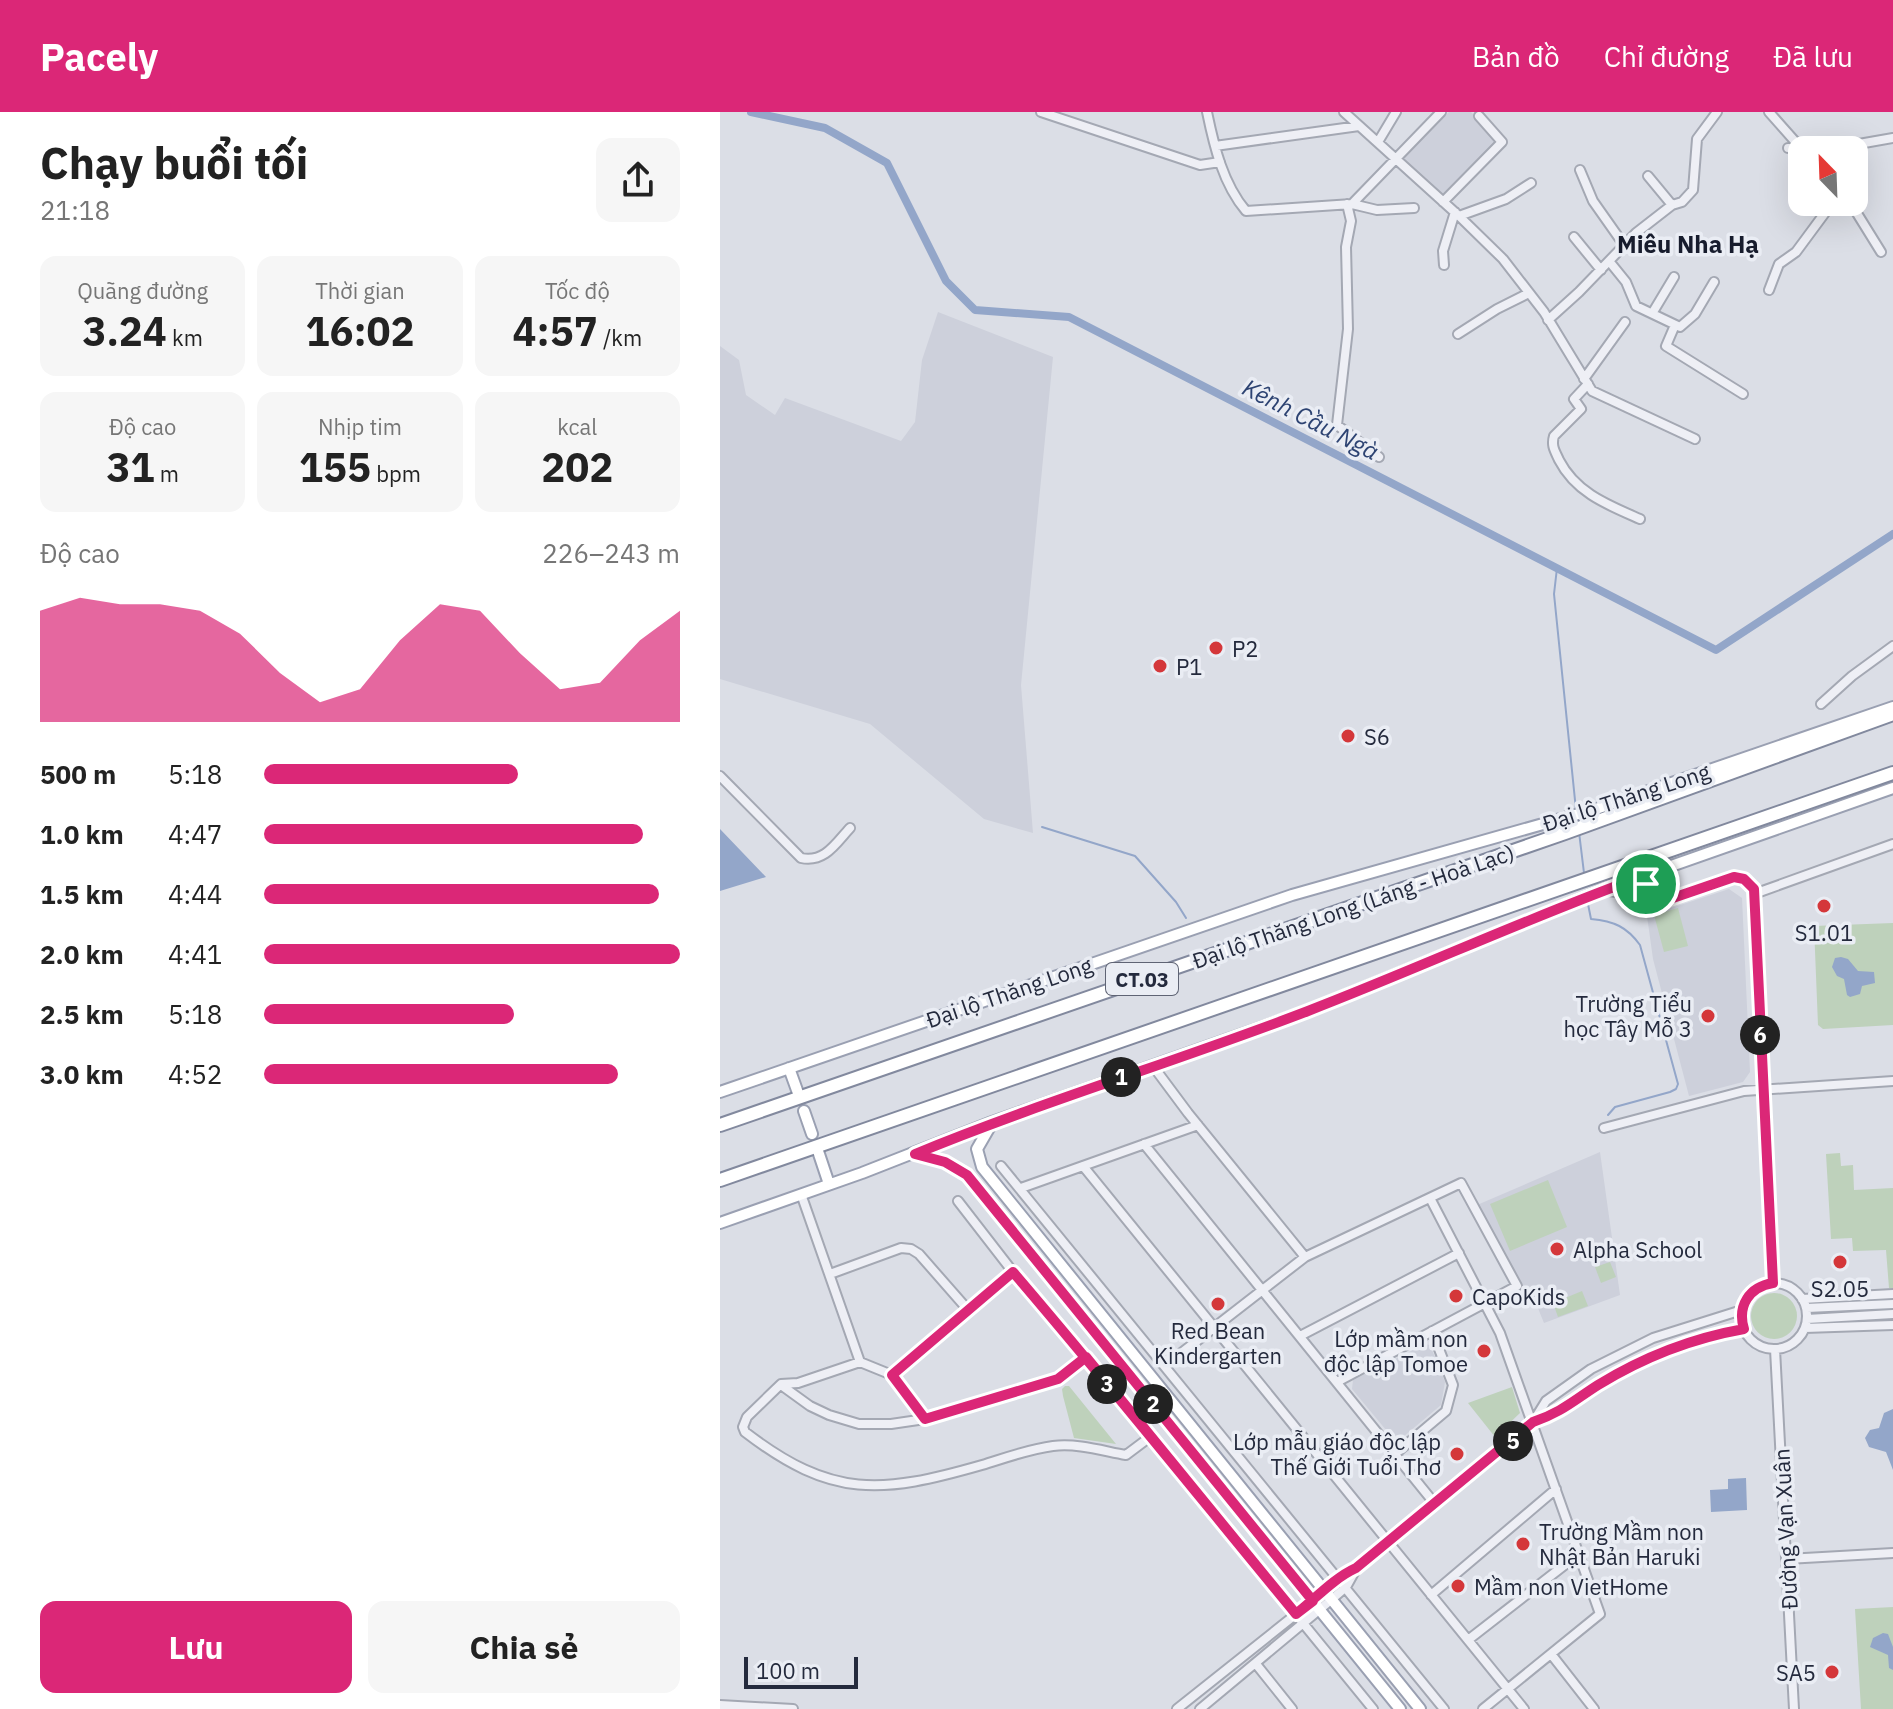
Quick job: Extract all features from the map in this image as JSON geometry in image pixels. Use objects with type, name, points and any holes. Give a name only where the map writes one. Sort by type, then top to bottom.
[{"type":"highway","name":"Đại lộ Thăng Long (Láng - Hoà Lạc)","points":[[720,1125],[1585,826],[1893,714]]},
{"type":"highway","name":"CT.03","points":[[720,1180],[1893,773]]},
{"type":"main road","name":"Đại lộ Thăng Long","points":[[720,1092],[1302,892],[1558,821],[1893,707]]},
{"type":"main road","points":[[720,1223],[915,1154],[992,1122],[1308,1011],[1602,891],[1893,788]]},
{"type":"main road","points":[[789,1068],[798,1093]]},
{"type":"main road","points":[[804,1111],[812,1134]]},
{"type":"main road","points":[[992,1122],[977,1149],[982,1167],[1420,1709]]},
{"type":"main road","points":[[817,1148],[829,1184]]},
{"type":"main road","points":[[915,1154],[945,1162],[967,1175],[1400,1709]]},
{"type":"street","points":[[1041,112],[1200,165],[1220,162]]},
{"type":"street","points":[[1207,112],[1220,162],[1236,199],[1246,211],[1349,204],[1377,210],[1414,208]]},
{"type":"street","points":[[1344,112],[1503,259],[1548,320],[1592,391],[1695,439]]},
{"type":"street","points":[[1378,142],[1396,112]]},
{"type":"street","points":[[1349,204],[1441,112]]},
{"type":"street","points":[[1548,320],[1624,245],[1672,205],[1682,202],[1693,190],[1697,139],[1717,112]]},
{"type":"street","points":[[1769,112],[1790,136]]},
{"type":"street","points":[[1443,202],[1502,142],[1479,116]]},
{"type":"street","points":[[1215,146],[1359,126]]},
{"type":"street","points":[[1868,143],[1890,138],[1893,151]]},
{"type":"street","points":[[1580,170],[1593,201],[1624,245]]},
{"type":"street","points":[[1648,176],[1672,205]]},
{"type":"street","points":[[1457,214],[1506,199],[1531,183]]},
{"type":"street","points":[[1349,204],[1351,221],[1346,247],[1348,329],[1337,425],[1379,457]]},
{"type":"street","points":[[1444,265],[1443,251],[1457,214]]},
{"type":"street","points":[[1769,290],[1779,264],[1796,252],[1823,216]]},
{"type":"street","points":[[1859,216],[1881,252]]},
{"type":"street","points":[[1574,237],[1601,270]]},
{"type":"street","points":[[1609,261],[1626,282],[1636,306],[1680,327],[1695,314],[1714,282]]},
{"type":"street","points":[[1653,312],[1674,277]]},
{"type":"street","points":[[1458,334],[1529,293]]},
{"type":"street","points":[[1625,322],[1574,399],[1581,409],[1554,436],[1552,444],[1565,470],[1579,488],[1640,519]]},
{"type":"street","points":[[1675,325],[1666,346],[1743,394]]},
{"type":"street","points":[[1821,704],[1893,646]]},
{"type":"street","points":[[720,776],[801,858],[813,859],[823,855],[850,828]]},
{"type":"street","points":[[1754,894],[1893,844]]},
{"type":"street","points":[[1646,875],[1647,888],[1658,899]]},
{"type":"street","points":[[1602,891],[1658,899],[1678,897],[1734,877],[1753,886],[1773,1283]]},
{"type":"street","points":[[1153,1066],[1305,1257]]},
{"type":"street","points":[[1604,1128],[1762,1089],[1893,1081]]},
{"type":"street","points":[[1021,1188],[1198,1125]]},
{"type":"street","points":[[1144,1144],[1435,1504]]},
{"type":"street","points":[[1001,1166],[1444,1709]]},
{"type":"street","points":[[1083,1166],[1524,1709]]},
{"type":"street","points":[[1171,1361],[1305,1257],[1461,1183],[1517,1286],[1337,1382]]},
{"type":"street","points":[[801,1194],[860,1362]]},
{"type":"street","points":[[1430,1198],[1486,1303],[1533,1422],[1600,1614],[1483,1709]]},
{"type":"street","points":[[958,1201],[1373,1709]]},
{"type":"street","points":[[830,1274],[901,1248],[911,1249],[919,1254],[969,1311]]},
{"type":"street","points":[[1300,1336],[1459,1253]]},
{"type":"street","points":[[892,1375],[1013,1272]]},
{"type":"street","points":[[1773,1283],[1792,1288],[1802,1299],[1807,1308],[1806,1323],[1793,1343],[1775,1349],[1756,1344],[1744,1329],[1742,1310],[1750,1293],[1761,1286],[1773,1283]]},
{"type":"street","points":[[1802,1299],[1893,1294]]},
{"type":"street","points":[[1806,1323],[1834,1312],[1893,1304]]},
{"type":"street","points":[[1807,1308],[1893,1314]]},
{"type":"street","points":[[1328,1596],[1339,1579],[1533,1422],[1546,1401],[1591,1369],[1630,1348],[1690,1325],[1742,1310]]},
{"type":"street","points":[[1806,1323],[1893,1325]]},
{"type":"street","points":[[1533,1422],[1560,1412],[1639,1363],[1697,1340],[1744,1329]]},
{"type":"street","points":[[1395,1454],[1446,1411],[1453,1385],[1432,1331]]},
{"type":"street","name":"Đường Vạn Xuân","points":[[1775,1349],[1794,1709]]},
{"type":"street","points":[[781,1384],[820,1411],[859,1424],[891,1424],[925,1419],[1058,1379],[1086,1357]]},
{"type":"street","points":[[925,1419],[892,1375],[860,1362],[798,1383],[781,1384],[747,1417],[743,1427],[745,1432],[800,1469],[831,1480],[881,1486],[918,1482],[1054,1446],[1084,1447],[1126,1455],[1150,1437]]},
{"type":"street","points":[[1431,1595],[1556,1489]]},
{"type":"street","points":[[1468,1640],[1580,1553]]},
{"type":"street","points":[[1787,1559],[1893,1553]]},
{"type":"street","points":[[1177,1709],[1296,1614],[1346,1587],[1356,1568]]},
{"type":"street","points":[[1207,1707],[1304,1624],[1317,1605]]},
{"type":"street","points":[[1551,1654],[1594,1709]]},
{"type":"street","points":[[1256,1664],[1292,1709]]},
{"type":"street","points":[[1220,1675],[1229,1686]]},
{"type":"street","points":[[720,1705],[793,1709]]},
{"type":"shaded area","points":[[1449,112],[1471,112],[1502,145],[1446,201],[1400,159]]},
{"type":"shaded area","points":[[938,312],[1053,357],[1021,685],[1033,833],[984,819],[870,724],[720,679],[720,346],[739,360],[746,395],[775,415],[785,398],[901,441],[915,422],[922,360]]},
{"type":"shaded area","name":"Trường Tiểu học Tây Mỗ 3","points":[[1729,889],[1742,898],[1750,1072],[1743,1082],[1689,1096],[1653,959],[1647,916]]},
{"type":"shaded area","name":"Alpha School","points":[[1600,1152],[1620,1295],[1544,1323],[1533,1296],[1518,1301],[1516,1297],[1523,1293],[1477,1205]]},
{"type":"shaded area","points":[[1425,1344],[1430,1345],[1445,1382],[1441,1405],[1403,1437],[1391,1436],[1352,1389],[1353,1380]]},
{"type":"green space","points":[[1678,908],[1688,946],[1664,952],[1654,915]]},
{"type":"green space","points":[[1893,923],[1893,1025],[1823,1029],[1818,1025],[1814,926]]},
{"type":"green space","points":[[1840,1153],[1841,1166],[1853,1165],[1854,1190],[1893,1188],[1893,1288],[1889,1288],[1886,1250],[1853,1251],[1852,1238],[1831,1239],[1826,1154]]},
{"type":"green space","points":[[1548,1180],[1567,1227],[1510,1251],[1490,1204]]},
{"type":"green space","points":[[1610,1262],[1616,1277],[1601,1283],[1595,1267]]},
{"type":"green space","points":[[1582,1291],[1588,1306],[1558,1317],[1553,1303]]},
{"type":"green space","points":[[1774,1293],[1791,1299],[1797,1316],[1791,1333],[1774,1339],[1757,1333],[1751,1316],[1757,1299]]},
{"type":"green space","points":[[1065,1386],[1069,1386],[1116,1444],[1074,1438],[1063,1396]]},
{"type":"green space","points":[[1512,1387],[1520,1413],[1495,1437],[1468,1403]]},
{"type":"green space","points":[[1893,1607],[1893,1709],[1861,1709],[1855,1609]]},
{"type":"water","points":[[720,829],[766,877],[720,891]]},
{"type":"water","points":[[1835,958],[1848,959],[1858,971],[1874,972],[1875,983],[1862,986],[1860,994],[1847,995],[1844,979],[1837,976],[1832,967]]},
{"type":"water","points":[[1893,1409],[1893,1470],[1886,1452],[1869,1447],[1865,1438],[1870,1430],[1879,1428],[1884,1413]]},
{"type":"water","points":[[1746,1478],[1747,1510],[1711,1512],[1710,1490],[1728,1489],[1728,1479]]},
{"type":"water","points":[[1888,1634],[1893,1647],[1893,1670],[1889,1668],[1888,1655],[1870,1647],[1873,1638]]},
{"type":"waterway","name":"Kênh Cầu Ngà","points":[[751,112],[825,128],[887,163],[946,281],[975,310],[1069,317],[1716,650],[1893,534]]},
{"type":"waterway","points":[[1557,568],[1554,594],[1576,810]]},
{"type":"waterway","points":[[1042,827],[1135,856],[1176,902],[1186,918]]},
{"type":"waterway","points":[[1579,832],[1584,873]]},
{"type":"waterway","points":[[1587,899],[1591,919],[1619,926],[1640,945],[1678,1084],[1670,1092],[1615,1107],[1608,1115]]},
{"type":"place","name":"P2","points":[[1216,648]]},
{"type":"place","name":"P1","points":[[1160,666]]},
{"type":"place","name":"S6","points":[[1348,736]]},
{"type":"place","name":"S1.01","points":[[1824,906]]},
{"type":"place","name":"Trường Tiểu học Tây Mỗ 3","points":[[1708,1016]]},
{"type":"place","name":"Alpha School","points":[[1557,1249]]},
{"type":"place","name":"S2.05","points":[[1840,1262]]},
{"type":"place","name":"CapoKids","points":[[1456,1296]]},
{"type":"place","name":"Red Bean Kindergarten","points":[[1218,1304]]},
{"type":"place","name":"Lớp mầm non độc lập Tomoe","points":[[1484,1351]]},
{"type":"place","name":"Lớp mẫu giáo độc lập Thế Giới Tuổi Thơ","points":[[1457,1454]]},
{"type":"place","name":"Trường Mầm non Nhật Bản Haruki","points":[[1523,1544]]},
{"type":"place","name":"Mầm non VietHome","points":[[1458,1586]]},
{"type":"place","name":"SA5","points":[[1832,1672]]},
{"type":"district","name":"Miêu Nha Hạ","points":[[1688,244]]},
{"type":"route","points":[[1646,884],[1646,875],[1308,1011],[992,1122],[915,1154],[936,1158],[967,1175],[1313,1601],[1296,1614],[1086,1357],[1058,1379],[925,1419],[892,1375],[1013,1272],[1086,1357],[1150,1437],[1296,1614],[1306,1606],[1313,1601],[1346,1572],[1356,1568],[1506,1447],[1533,1422],[1560,1412],[1639,1363],[1697,1340],[1744,1329],[1741,1317],[1746,1298],[1761,1286],[1773,1283],[1754,889],[1744,879],[1734,877],[1667,900],[1652,895],[1646,884]]}]
